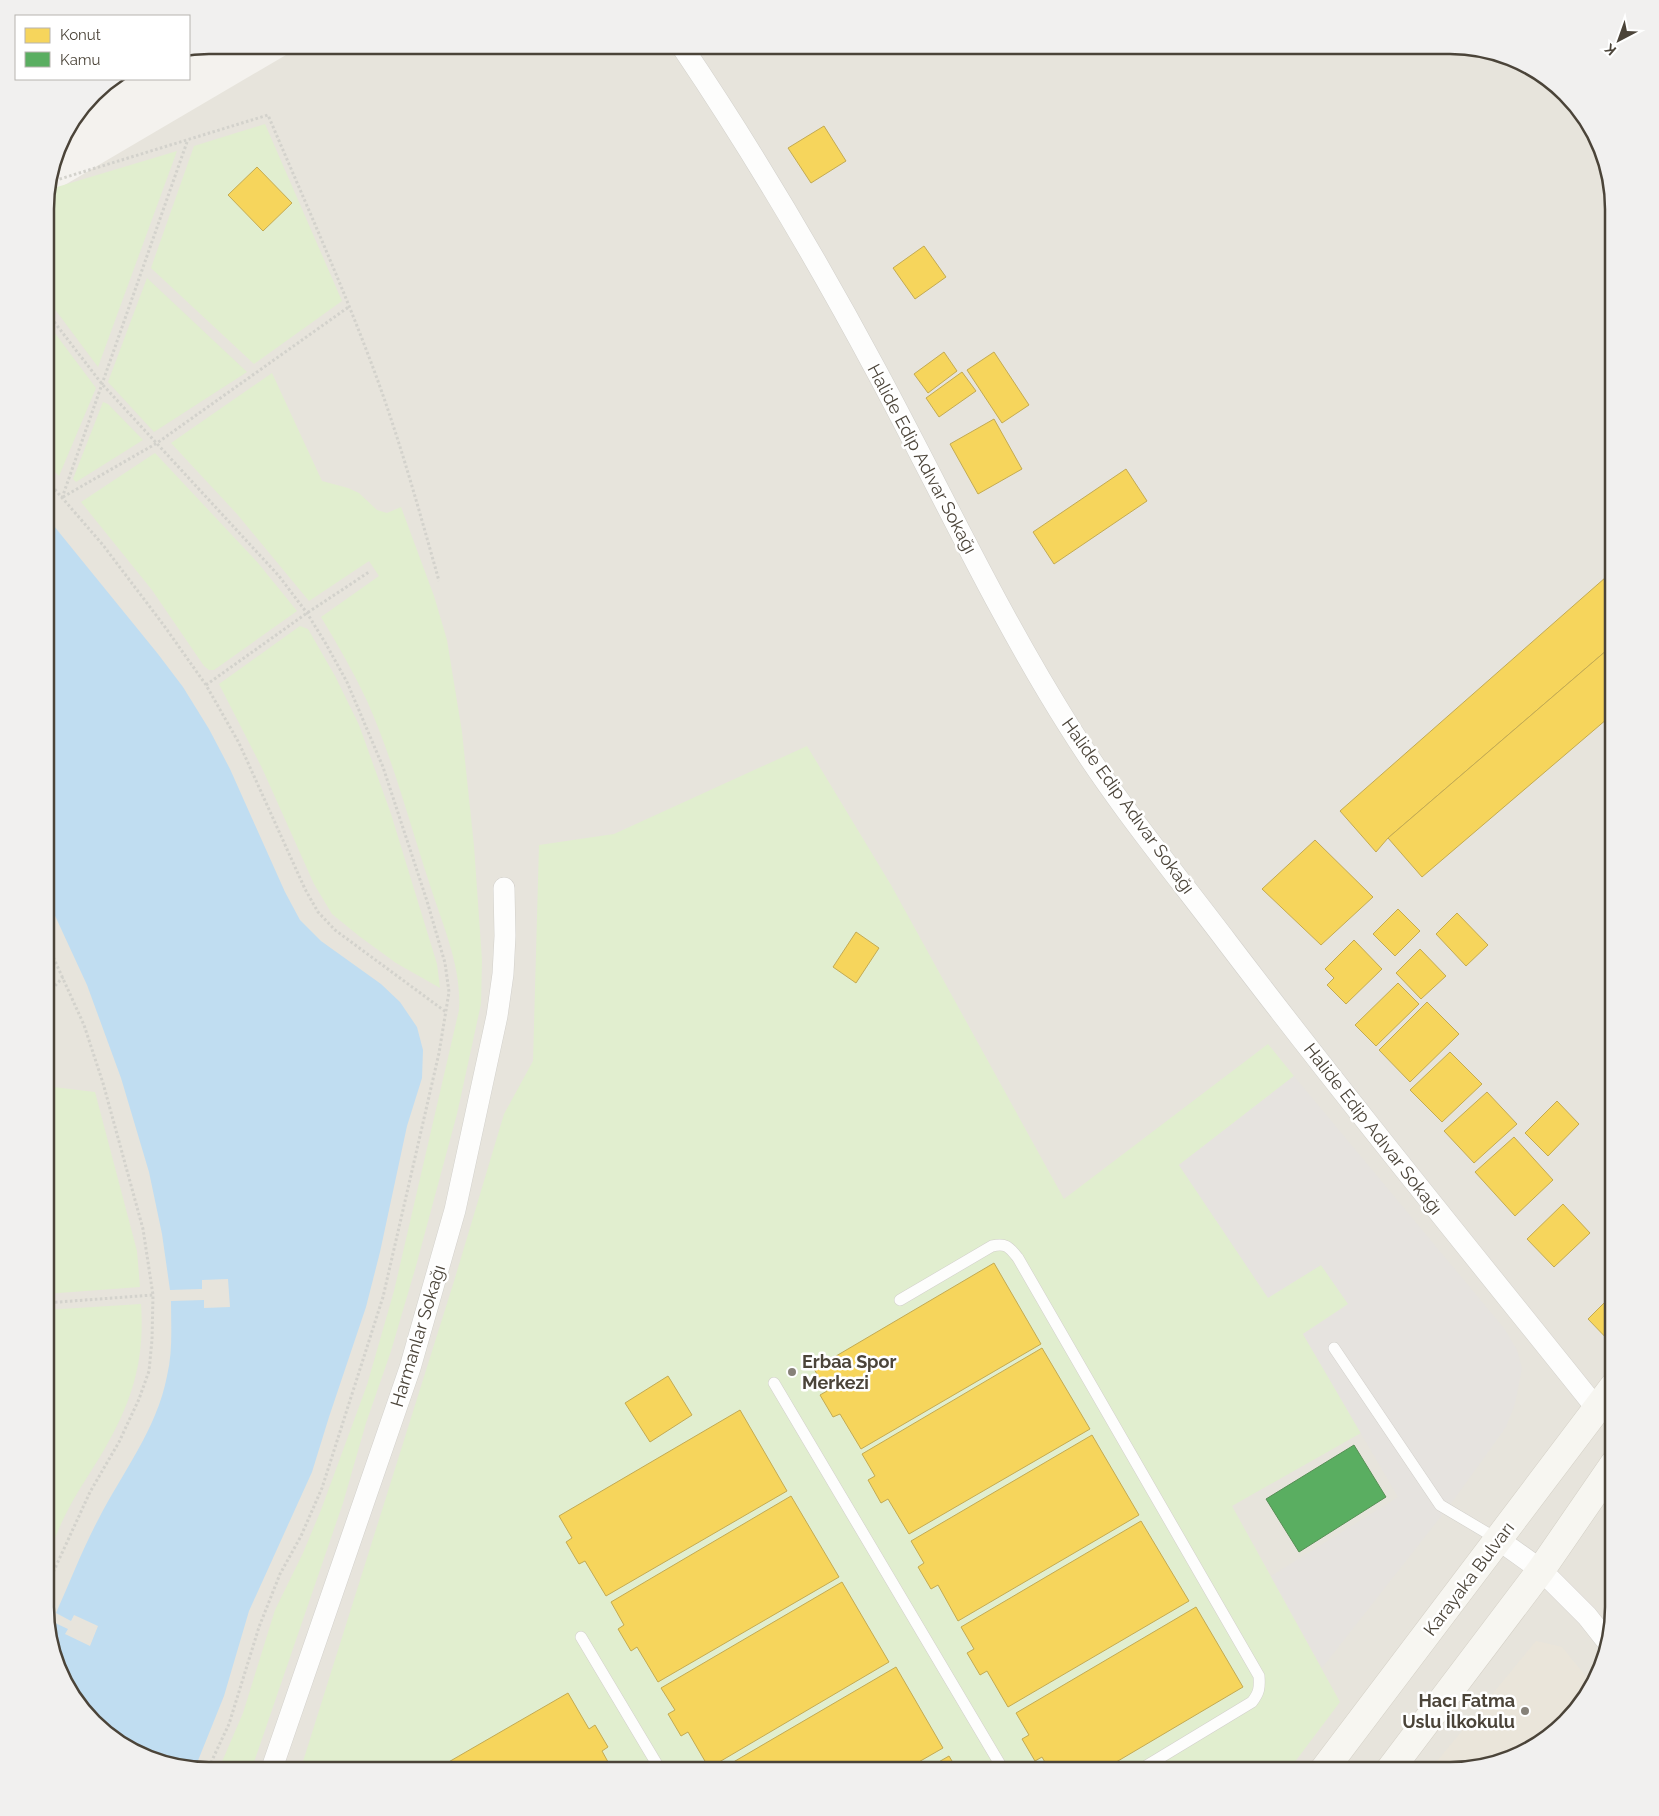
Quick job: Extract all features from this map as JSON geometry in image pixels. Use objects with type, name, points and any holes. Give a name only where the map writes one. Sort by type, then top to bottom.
[{"type":"main road","name":"Karayaka Bulvarı","points":[[1330,1762],[1605,1399]]},
{"type":"main road","points":[[1396,1762],[1540,1570],[1605,1477]]},
{"type":"street","name":"Halide Edip Adıvar Sokağı","points":[[687,54],[743,141],[815,261],[877,372],[992,592],[1070,729],[1122,804],[1286,1020],[1597,1410]]},
{"type":"street","name":"Harmanlar Sokağı","points":[[274,1762],[410,1368],[454,1210],[497,1016],[503,974],[505,936],[504,888]]},
{"type":"street","points":[[1499,1540],[1540,1570],[1587,1616],[1602,1635]]},
{"type":"lane","points":[[900,1300],[992,1246],[1002,1244],[1009,1248],[1018,1258],[1259,1676],[1260,1687],[1258,1695],[1252,1702],[1153,1762]]},
{"type":"lane","points":[[1334,1348],[1440,1505],[1499,1540]]},
{"type":"lane","points":[[774,1384],[999,1762]]},
{"type":"lane","points":[[581,1637],[656,1762]]},
{"type":"path","points":[[57,180],[268,115],[350,306],[370,358],[418,507],[439,582]]},
{"type":"path","points":[[62,498],[187,141]]},
{"type":"path","points":[[62,498],[157,443],[350,306]]},
{"type":"path","points":[[54,322],[102,384],[279,576],[307,613],[347,682],[383,767],[427,901],[445,963],[449,992],[437,1062],[380,1306],[322,1488],[301,1536],[280,1574],[258,1627],[229,1724],[211,1762]]},
{"type":"path","points":[[54,489],[102,545],[148,604],[206,685],[239,743],[294,865],[318,912],[341,935],[446,1012]]},
{"type":"path","points":[[206,685],[307,613],[369,572]]},
{"type":"path","points":[[54,959],[84,1025],[105,1092],[143,1229],[153,1295],[149,1371],[139,1399],[119,1442],[87,1499],[54,1570]]},
{"type":"path","points":[[54,986],[62,977]]},
{"type":"path","points":[[54,1302],[153,1295]]},
{"type":"shaded area","points":[[288,54],[1460,54],[1500,62],[1528,75],[1552,92],[1567,107],[1584,131],[1597,159],[1605,199],[1605,1617],[1597,1657],[1589,1676],[1567,1709],[1552,1724],[1528,1741],[1500,1754],[1460,1762],[199,1762],[159,1754],[140,1746],[107,1724],[92,1709],[75,1685],[62,1657],[54,1617],[55,191]]},
{"type":"shaded area","points":[[1294,1076],[1504,1328],[1517,1350],[1522,1368],[1515,1404],[1506,1427],[1453,1501],[1322,1668],[1271,1576],[1398,1497],[1303,1334],[1348,1304],[1321,1265],[1268,1298],[1179,1165]]},
{"type":"shaded area","name":"Hacı Fatma Uslu İlkokulu","points":[[1536,1641],[1562,1647],[1588,1678],[1567,1709],[1552,1724],[1519,1746],[1500,1754],[1480,1759],[1460,1762],[1436,1762]]},
{"type":"green space","points":[[265,124],[342,301],[254,364],[151,268],[194,146]]},
{"type":"green space","points":[[177,151],[98,367],[54,308],[55,188]]},
{"type":"green space","points":[[147,278],[247,372],[154,432],[108,382]]},
{"type":"green space","points":[[54,332],[96,388],[59,476],[54,471]]},
{"type":"green space","points":[[272,373],[322,481],[359,493],[377,510],[387,513],[401,507],[434,596],[447,640],[462,732],[474,846],[482,960],[481,1004],[457,1114],[416,1266],[391,1351],[366,1423],[343,1503],[254,1762],[222,1762],[243,1713],[275,1610],[303,1553],[321,1510],[367,1385],[394,1291],[459,1010],[459,994],[450,945],[401,792],[377,725],[346,659],[321,617],[379,576],[369,561],[309,601],[237,514],[171,443]]},
{"type":"green space","points":[[103,402],[108,404],[143,440],[76,482],[73,479]]},
{"type":"green space","points":[[155,453],[258,563],[297,611],[214,670],[209,670],[204,666],[152,590],[81,502]]},
{"type":"green space","points":[[300,626],[308,629],[335,676],[359,725],[391,814],[437,964],[440,988],[396,963],[332,914],[314,884],[262,768],[219,684]]},
{"type":"green space","name":"Erbaa Spor Merkezi","points":[[807,746],[891,885],[1064,1199],[1268,1044],[1294,1076],[1179,1165],[1268,1297],[1321,1265],[1349,1304],[1303,1334],[1361,1433],[1232,1506],[1340,1702],[1295,1762],[303,1762],[455,1278],[504,1114],[533,1061],[539,845],[614,834]]},
{"type":"green space","points":[[54,1087],[95,1092],[137,1251],[140,1287],[54,1293]]},
{"type":"green space","points":[[141,1304],[142,1325],[138,1363],[129,1398],[114,1432],[66,1513],[54,1541],[54,1309]]},
{"type":"water","points":[[54,526],[183,687],[209,729],[230,769],[285,892],[300,920],[321,941],[381,984],[400,1002],[417,1027],[423,1050],[422,1078],[407,1126],[380,1252],[366,1307],[312,1472],[249,1611],[224,1696],[198,1762],[159,1754],[140,1746],[107,1724],[86,1702],[75,1685],[62,1657],[55,1623],[68,1629],[65,1634],[90,1646],[98,1626],[74,1615],[71,1621],[56,1613],[92,1531],[138,1450],[155,1414],[169,1367],[171,1301],[204,1300],[204,1308],[230,1307],[228,1279],[202,1280],[202,1289],[170,1290],[162,1234],[149,1172],[121,1078],[87,985],[54,914]]},
{"type":"building: Konut","points":[[824,126],[846,161],[811,183],[788,148]]},
{"type":"building: Konut","points":[[257,167],[292,203],[263,231],[228,195]]},
{"type":"building: Konut","points":[[924,246],[946,277],[915,299],[893,268]]},
{"type":"building: Konut","points":[[944,352],[957,371],[928,393],[914,374]]},
{"type":"building: Konut","points":[[994,352],[1029,405],[1002,423],[967,370]]},
{"type":"building: Konut","points":[[962,372],[976,391],[939,417],[926,398]]},
{"type":"building: Konut","points":[[994,419],[1022,469],[978,494],[950,444]]},
{"type":"building: Konut","points":[[1126,469],[1147,501],[1054,564],[1033,532]]},
{"type":"building: Konut","points":[[1605,578],[1605,652],[1388,838],[1376,852],[1340,811]]},
{"type":"building: Konut","points":[[1605,652],[1605,721],[1422,877],[1388,838]]},
{"type":"building: Konut","points":[[1315,840],[1373,897],[1321,945],[1262,889]]},
{"type":"building: Konut","points":[[1398,909],[1420,931],[1395,956],[1373,934]]},
{"type":"building: Konut","points":[[1457,913],[1488,945],[1466,966],[1436,934]]},
{"type":"building: Konut","points":[[856,932],[879,948],[856,983],[833,967]]},
{"type":"building: Konut","points":[[1354,940],[1382,969],[1346,1004],[1327,985],[1334,978],[1325,969]]},
{"type":"building: Konut","points":[[1420,949],[1446,976],[1421,999],[1396,973]]},
{"type":"building: Konut","points":[[1398,983],[1419,1004],[1376,1046],[1355,1025]]},
{"type":"building: Konut","points":[[1427,1002],[1459,1034],[1410,1082],[1379,1050]]},
{"type":"building: Konut","points":[[1450,1052],[1482,1084],[1442,1122],[1410,1090]]},
{"type":"building: Konut","points":[[1487,1092],[1517,1124],[1474,1163],[1444,1131]]},
{"type":"building: Konut","points":[[1557,1101],[1579,1124],[1548,1156],[1525,1133]]},
{"type":"building: Konut","points":[[1514,1137],[1553,1180],[1515,1216],[1475,1172]]},
{"type":"building: Konut","points":[[1563,1204],[1590,1233],[1554,1267],[1527,1239]]},
{"type":"building: Konut","points":[[994,1263],[1041,1344],[861,1449],[840,1414],[833,1417],[820,1395],[827,1391],[814,1369]]},
{"type":"building: Konut","points":[[1605,1302],[1605,1337],[1588,1319]]},
{"type":"building: Konut","points":[[1042,1348],[1090,1429],[909,1534],[888,1499],[881,1503],[868,1480],[875,1476],[862,1454]]},
{"type":"building: Konut","points":[[668,1376],[692,1415],[650,1442],[625,1403]]},
{"type":"building: Konut","points":[[740,1410],[787,1491],[606,1596],[585,1561],[579,1564],[566,1542],[572,1538],[559,1516]]},
{"type":"building: Konut","points":[[1092,1435],[1139,1515],[958,1621],[938,1585],[931,1589],[918,1567],[924,1563],[911,1541]]},
{"type":"building: Konut","points":[[791,1496],[839,1577],[658,1682],[637,1647],[631,1651],[618,1629],[624,1625],[611,1602]]},
{"type":"building: Konut","points":[[1141,1521],[1189,1601],[1008,1707],[987,1671],[980,1675],[967,1653],[974,1649],[961,1627]]},
{"type":"building: Konut","points":[[842,1582],[889,1662],[719,1762],[706,1762],[688,1732],[681,1736],[668,1714],[675,1710],[661,1688]]},
{"type":"building: Konut","points":[[1196,1607],[1243,1687],[1116,1762],[1045,1762],[1042,1757],[1035,1761],[1022,1739],[1029,1735],[1016,1713]]},
{"type":"building: Konut","points":[[896,1667],[943,1748],[919,1762],[733,1762]]},
{"type":"building: Konut","points":[[568,1693],[589,1729],[595,1725],[608,1747],[602,1751],[608,1762],[449,1762]]},
{"type":"building: Konut","points":[[949,1756],[953,1762],[939,1762]]},
{"type":"building: Kamu","points":[[1354,1445],[1386,1497],[1299,1552],[1266,1499]]},
{"type":"place","name":"Erbaa Spor Merkezi","points":[[792,1372]]},
{"type":"place","name":"Hacı Fatma Uslu İlkokulu","points":[[1525,1711]]}]
